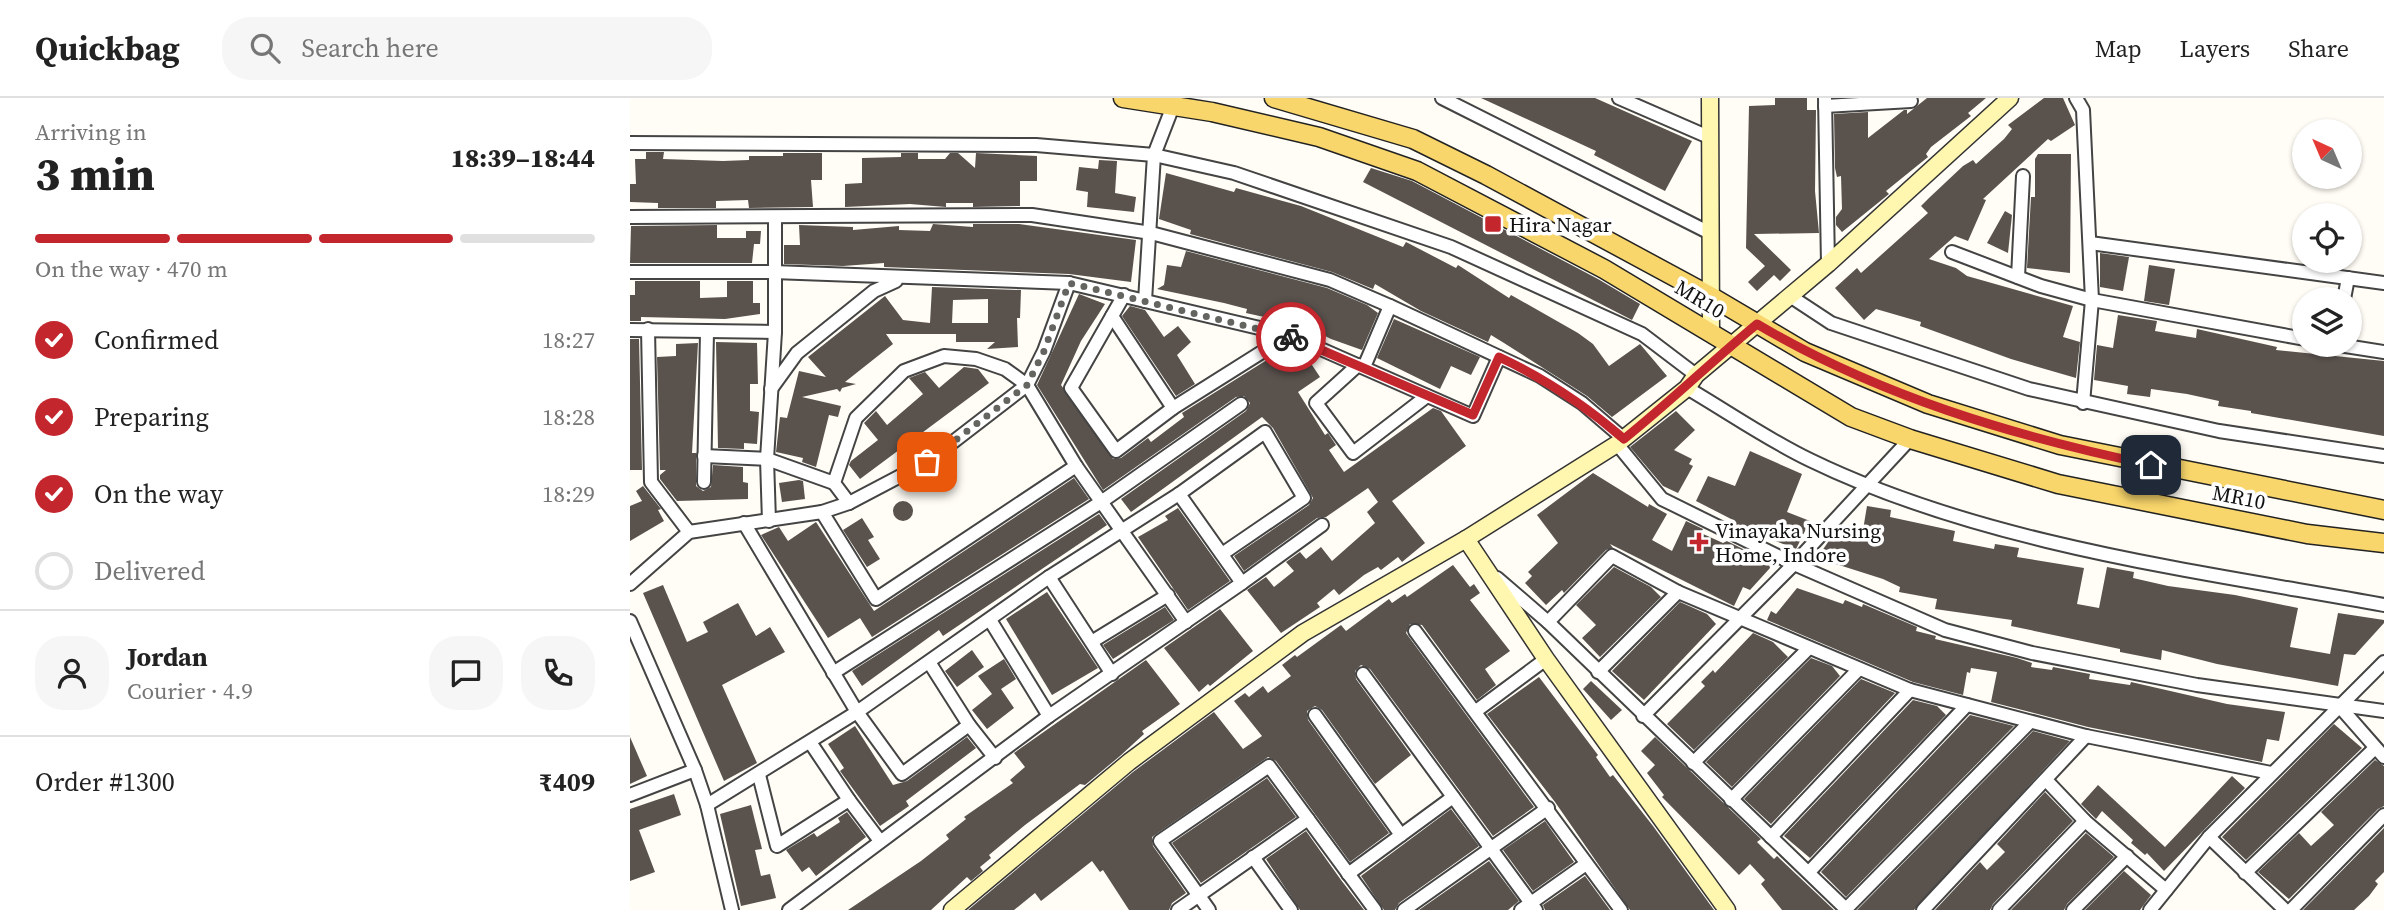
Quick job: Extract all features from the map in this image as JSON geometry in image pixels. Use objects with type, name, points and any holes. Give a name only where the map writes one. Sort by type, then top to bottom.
[{"type":"main road","name":"MR10","points":[[1122,98],[1146,100],[1319,137],[1417,171],[1604,269],[1852,417],[1910,439],[2057,484],[2307,534],[2384,544]]},
{"type":"main road","name":"MR10","points":[[1273,98],[1413,139],[1712,298],[1805,352],[1862,379],[1976,421],[2138,463],[2384,510]]},
{"type":"street","points":[[1442,98],[1710,233]]},
{"type":"street","points":[[1619,98],[1711,138]]},
{"type":"street","points":[[1652,98],[1652,113]]},
{"type":"street","points":[[1710,98],[1711,333]]},
{"type":"street","points":[[952,910],[1129,762],[1303,633],[1466,539],[1621,442],[1828,264],[2010,98]]},
{"type":"street","points":[[2076,98],[2083,110],[2092,300],[2083,403]]},
{"type":"street","points":[[1828,264],[1825,102],[1911,101]]},
{"type":"street","points":[[1145,301],[1154,155],[1172,106]]},
{"type":"street","points":[[630,143],[1037,145],[1154,155],[1234,173],[1451,247],[1642,334],[1691,382],[1810,460],[1933,509],[2085,549],[2384,605]]},
{"type":"street","points":[[2018,277],[2023,176]]},
{"type":"street","points":[[630,217],[1032,215],[1151,233],[1330,280],[1540,376],[1582,403],[1621,442],[1662,499],[1794,564],[1945,630],[2060,658],[2341,708],[2384,711]]},
{"type":"street","points":[[769,521],[767,459],[775,332],[775,217]]},
{"type":"street","points":[[2090,243],[2384,283]]},
{"type":"street","points":[[1952,252],[2018,277],[2092,300],[2292,337]]},
{"type":"street","points":[[630,272],[773,272],[899,279],[958,278],[1069,283],[1289,335],[1473,415],[1499,357]]},
{"type":"street","points":[[2346,287],[2348,278]]},
{"type":"street","points":[[771,390],[797,353],[874,291],[899,279]]},
{"type":"street","points":[[630,584],[689,532],[822,512],[849,503],[927,462],[1027,385],[1044,351],[1069,283]]},
{"type":"street","points":[[1124,295],[1071,388],[1116,451],[1173,408],[1289,335]]},
{"type":"street","points":[[1790,296],[1831,323],[2029,389],[2220,431],[2384,456]]},
{"type":"street","points":[[1390,306],[1361,366],[1316,403],[1353,453],[1427,396]]},
{"type":"street","points":[[1112,316],[1173,408]]},
{"type":"street","points":[[648,329],[651,482],[689,532]]},
{"type":"street","points":[[630,330],[775,332]]},
{"type":"street","points":[[704,482],[707,332]]},
{"type":"street","points":[[2362,349],[2384,352]]},
{"type":"street","points":[[834,483],[856,418],[904,371],[944,356],[976,359],[1005,369],[1027,385],[1076,466],[1186,622]]},
{"type":"street","points":[[833,673],[1101,502],[1241,404]]},
{"type":"street","points":[[707,805],[857,712],[1049,577],[1124,531],[1265,432],[1304,498],[1222,554]]},
{"type":"street","points":[[1643,716],[1794,564],[1910,439]]},
{"type":"street","points":[[704,456],[767,459],[834,483],[849,503]]},
{"type":"street","points":[[822,512],[876,599],[1076,466]]},
{"type":"street","points":[[1179,494],[1242,583]]},
{"type":"street","points":[[744,523],[857,712],[902,774],[969,725]]},
{"type":"street","points":[[789,910],[1049,716],[1322,525]]},
{"type":"street","points":[[1466,539],[1546,659],[1727,910]]},
{"type":"street","points":[[1548,622],[1612,556],[1678,592],[1910,690],[2087,736],[2271,773]]},
{"type":"street","points":[[1482,566],[1548,622],[1846,910],[2029,722]]},
{"type":"street","points":[[1049,577],[1112,674]]},
{"type":"street","points":[[1598,672],[1678,592]]},
{"type":"street","points":[[1093,641],[1168,595]]},
{"type":"street","points":[[990,620],[1049,716]]},
{"type":"street","points":[[630,621],[695,770],[707,805],[732,910]]},
{"type":"street","points":[[1415,631],[1621,910]]},
{"type":"street","points":[[1693,763],[1808,649]]},
{"type":"street","points":[[1476,711],[1546,659]]},
{"type":"street","points":[[929,662],[969,725],[995,758]]},
{"type":"street","points":[[2150,910],[2209,837],[2271,773],[2341,708],[2384,662]]},
{"type":"street","points":[[1731,800],[1859,669]]},
{"type":"street","points":[[1363,674],[1491,848],[1529,908],[1586,864]]},
{"type":"street","points":[[1771,837],[1910,690]]},
{"type":"street","points":[[1808,872],[1967,705]]},
{"type":"street","points":[[2245,873],[2380,752],[2341,708]]},
{"type":"street","points":[[1315,715],[1401,835]]},
{"type":"street","points":[[1923,910],[2087,736]]},
{"type":"street","points":[[810,743],[880,841]]},
{"type":"street","points":[[1209,910],[1160,841],[1269,766],[1375,910]]},
{"type":"street","points":[[630,795],[695,770]]},
{"type":"street","points":[[759,775],[777,846],[849,800]]},
{"type":"street","points":[[2046,780],[2085,821],[2166,891]]},
{"type":"street","points":[[1348,874],[1453,797]]},
{"type":"street","points":[[1404,910],[1548,808]]},
{"type":"street","points":[[2291,910],[2384,816]]},
{"type":"street","points":[[1178,910],[1308,819]]},
{"type":"street","points":[[1999,910],[2085,821]]},
{"type":"street","points":[[2209,837],[2285,910]]},
{"type":"street","points":[[2073,910],[2127,856]]},
{"type":"street","points":[[1254,857],[1291,910]]},
{"type":"building","points":[[1481,98],[1595,98],[1692,141],[1665,191],[1594,155],[1596,151]]},
{"type":"building","points":[[1775,98],[1807,98],[1807,110],[1816,110],[1815,191],[1819,233],[1754,234],[1791,270],[1780,281],[1774,275],[1757,291],[1748,282],[1765,266],[1746,248],[1749,106],[1775,105]]},
{"type":"building","points":[[1927,98],[1986,98],[1968,113],[1971,116],[1931,147],[1926,154],[1928,157],[1886,191],[1889,194],[1842,232],[1836,225],[1836,217],[1842,209],[1841,176],[1837,177],[1835,168],[1834,114],[1868,112],[1868,138],[1904,110],[1907,110],[1907,114]]},
{"type":"building","points":[[2044,98],[2063,98],[2075,125],[2051,141],[2048,139],[1983,199],[1986,200],[1968,241],[1955,236],[1929,259],[1956,268],[1967,276],[2073,306],[2063,337],[2080,342],[2076,378],[2011,359],[1920,326],[1921,322],[1876,309],[1864,320],[1835,288],[1857,268],[1861,273],[1928,213],[1921,206],[1929,198],[1963,166],[1973,160],[1976,164],[2004,139],[2012,129],[2008,125]]},
{"type":"building","points":[[646,152],[664,152],[663,159],[723,161],[749,160],[749,156],[783,156],[783,153],[822,153],[822,180],[811,180],[813,207],[749,208],[748,200],[716,201],[716,208],[658,208],[658,203],[630,202],[630,184],[636,184],[635,159],[646,159]]},
{"type":"building","points":[[901,153],[918,153],[918,159],[945,159],[950,153],[958,153],[975,168],[976,153],[1037,156],[1037,181],[1020,181],[1020,206],[973,207],[973,203],[946,203],[946,207],[910,204],[845,207],[845,184],[862,183],[862,158],[901,157]]},
{"type":"building","points":[[2038,154],[2071,154],[2070,273],[2027,268],[2031,197],[2035,197],[2035,159]]},
{"type":"building","points":[[1099,160],[1117,161],[1115,193],[1136,197],[1134,212],[1087,207],[1088,192],[1076,190],[1079,167],[1098,169]]},
{"type":"building","points":[[1371,168],[1412,181],[1598,279],[1640,304],[1632,320],[1363,182]]},
{"type":"building","points":[[1166,173],[1234,192],[1236,188],[1301,206],[1403,247],[1406,242],[1456,268],[1458,265],[1509,298],[1511,295],[1578,333],[1593,344],[1609,366],[1640,344],[1667,376],[1612,417],[1587,396],[1491,335],[1488,342],[1421,311],[1375,284],[1373,289],[1332,272],[1190,234],[1191,230],[1159,219]]},
{"type":"building","points":[[2005,211],[2012,215],[2008,253],[1987,243]]},
{"type":"building","points":[[933,224],[973,227],[973,224],[1019,224],[1136,240],[1131,282],[1069,274],[884,267],[884,263],[843,266],[784,264],[784,245],[800,245],[799,225],[853,227],[853,230],[899,226],[899,230],[930,231]]},
{"type":"building","points":[[717,225],[717,238],[746,238],[746,231],[761,231],[760,244],[754,244],[752,263],[630,263],[631,226]]},
{"type":"building","points":[[1186,251],[1327,288],[1367,305],[1378,313],[1362,350],[1331,339],[1279,313],[1282,321],[1246,313],[1247,309],[1224,303],[1157,289],[1164,285],[1167,265],[1181,267]]},
{"type":"building","points":[[2100,253],[2129,257],[2123,291],[2100,287]]},
{"type":"building","points":[[2149,265],[2175,269],[2169,305],[2144,301]]},
{"type":"building","points":[[635,281],[700,281],[700,298],[727,297],[727,281],[753,281],[753,303],[760,303],[760,314],[725,319],[641,317],[641,321],[630,321],[630,295],[635,295]]},
{"type":"building","points":[[932,287],[1021,290],[1020,318],[1017,318],[1018,347],[987,349],[995,342],[956,342],[956,334],[886,334],[893,344],[845,382],[856,384],[842,388],[840,392],[837,389],[802,397],[841,406],[838,417],[829,415],[816,467],[802,462],[803,458],[776,452],[780,417],[787,418],[799,371],[826,377],[808,357],[885,296],[903,320],[930,323]],"holes":[[[988,299],[988,323],[952,323],[953,300]]]},
{"type":"building","points":[[1079,294],[1105,304],[1081,341],[1061,385],[1113,459],[1121,458],[1148,438],[1151,442],[1184,417],[1182,413],[1291,345],[1302,350],[1320,377],[1298,392],[1325,435],[1328,433],[1336,445],[1329,450],[1344,472],[1433,408],[1441,411],[1466,446],[1392,501],[1425,543],[1402,562],[1398,557],[1381,570],[1378,567],[1339,595],[1334,589],[1317,603],[1320,607],[1281,633],[1247,590],[1266,577],[1274,587],[1294,571],[1286,562],[1300,552],[1306,559],[1321,547],[1332,561],[1375,523],[1367,512],[1378,502],[1368,488],[1326,517],[1317,518],[1244,571],[1234,556],[1309,505],[1313,498],[1273,428],[1262,417],[1131,512],[1121,499],[1246,411],[1250,403],[1244,396],[1236,397],[1103,490],[1037,385]]},
{"type":"building","points":[[1130,306],[1145,310],[1164,337],[1178,326],[1191,342],[1177,355],[1195,384],[1176,396],[1122,316]]},
{"type":"building","points":[[2118,315],[2157,321],[2155,331],[2196,338],[2197,329],[2277,347],[2276,350],[2292,352],[2292,357],[2345,357],[2384,361],[2384,436],[2218,406],[2219,401],[2187,394],[2151,389],[2150,397],[2127,394],[2128,386],[2094,380],[2097,345],[2113,348]]},
{"type":"building","points":[[1394,319],[1480,357],[1471,375],[1451,366],[1440,389],[1377,358]]},
{"type":"building","points":[[630,339],[639,339],[642,470],[630,470]]},
{"type":"building","points":[[716,342],[757,343],[758,384],[750,384],[750,411],[759,412],[757,444],[744,443],[744,449],[718,448]]},
{"type":"building","points":[[698,343],[692,453],[696,453],[696,486],[703,491],[711,487],[713,465],[743,467],[743,482],[748,483],[748,499],[677,501],[660,479],[660,475],[666,470],[660,470],[657,357],[676,356],[676,344]]},
{"type":"building","points":[[964,367],[978,369],[989,383],[860,479],[849,465],[878,440],[864,423],[876,411],[887,425],[923,394],[909,378],[925,372],[939,388]]},
{"type":"building","points":[[1676,411],[1695,430],[1674,450],[1692,459],[1689,464],[1693,466],[1678,493],[1663,486],[1630,447]]},
{"type":"building","points":[[1750,451],[1802,474],[1787,512],[1810,521],[1796,549],[1734,525],[1735,521],[1696,501],[1708,476],[1735,486]]},
{"type":"building","points":[[1593,473],[1648,507],[1649,504],[1667,514],[1652,540],[1672,551],[1686,521],[1703,529],[1701,533],[1723,543],[1727,541],[1769,562],[1770,568],[1750,590],[1743,587],[1734,606],[1610,544],[1613,548],[1606,550],[1564,593],[1562,590],[1546,605],[1525,583],[1532,576],[1528,572],[1558,543],[1537,515]]},
{"type":"building","points":[[1074,478],[1089,499],[872,637],[860,618],[828,638],[761,535],[779,527],[788,541],[816,522],[874,611]]},
{"type":"building","points":[[803,481],[805,499],[782,502],[779,483]]},
{"type":"building","points":[[643,486],[661,509],[658,510],[664,521],[630,541],[630,506],[642,501],[636,491]]},
{"type":"building","points":[[903,501],[910,504],[913,511],[910,518],[903,521],[896,518],[893,511],[896,504]]},
{"type":"building","points":[[1867,506],[1891,510],[1890,517],[1955,531],[1953,541],[1994,549],[1995,544],[2019,548],[2017,557],[2084,568],[2077,604],[2099,608],[2107,567],[2134,572],[2133,578],[2168,586],[2235,595],[2298,608],[2290,647],[2330,654],[2338,613],[2384,620],[2384,623],[2355,655],[2344,654],[2338,686],[2217,664],[2162,650],[2161,660],[2120,652],[2120,649],[2011,626],[2012,620],[1935,609],[1937,599],[1899,592],[1900,587],[1883,579],[1817,558],[1835,532],[1862,536]]},
{"type":"building","points":[[1178,508],[1230,581],[1188,610],[1138,537],[1168,520],[1165,516]]},
{"type":"building","points":[[1099,514],[1107,525],[943,636],[939,630],[862,686],[852,671]]},
{"type":"building","points":[[862,518],[874,537],[868,540],[880,559],[867,567],[843,530]]},
{"type":"building","points":[[1453,565],[1470,587],[1474,584],[1480,593],[1470,600],[1510,651],[1485,669],[1496,685],[1477,700],[1422,625],[1410,624],[1406,633],[1534,807],[1493,836],[1370,669],[1361,665],[1355,671],[1356,679],[1411,755],[1375,784],[1322,710],[1315,706],[1307,711],[1308,720],[1389,833],[1350,862],[1276,761],[1268,757],[1152,837],[1153,846],[1186,893],[1172,903],[1169,910],[1129,910],[1103,870],[1100,872],[1092,861],[1041,901],[1035,893],[1014,910],[968,910],[1133,772],[1214,712],[1243,749],[1262,736],[1234,701],[1245,693],[1249,697],[1263,686],[1268,693],[1291,676],[1282,665],[1295,655],[1297,657],[1341,625],[1346,631],[1389,599],[1392,603],[1405,594],[1407,597]]},
{"type":"building","points":[[1614,567],[1651,587],[1661,597],[1600,657],[1582,638],[1596,625],[1576,605]]},
{"type":"building","points":[[663,585],[687,642],[708,632],[703,622],[738,603],[756,636],[770,627],[785,652],[722,685],[757,763],[724,781],[643,593]]},
{"type":"building","points":[[1797,588],[1843,604],[1845,600],[1862,607],[1863,604],[1917,627],[1916,631],[1936,636],[1935,639],[2017,658],[2032,663],[2031,667],[2052,670],[2053,667],[2090,674],[2089,679],[2130,685],[2131,682],[2227,704],[2285,712],[2279,741],[2267,739],[2262,762],[2088,727],[1991,702],[1997,672],[1971,668],[1970,673],[1967,672],[1963,695],[1913,682],[1767,620],[1771,611],[1776,614]]},
{"type":"building","points":[[1047,592],[1098,668],[1052,695],[1006,619]]},
{"type":"building","points":[[1680,602],[1707,614],[1716,624],[1644,700],[1612,671]]},
{"type":"building","points":[[1165,607],[1174,620],[1113,659],[1103,645]]},
{"type":"building","points":[[1220,609],[1253,651],[1199,692],[1164,648]]},
{"type":"building","points":[[1753,633],[1773,642],[1788,657],[1694,750],[1667,724],[1705,686],[1701,682],[1713,670],[1715,673]]},
{"type":"building","points":[[972,650],[984,667],[957,687],[945,671]]},
{"type":"building","points":[[1811,658],[1832,666],[1840,676],[1732,787],[1706,762]]},
{"type":"building","points":[[1004,659],[1016,679],[1001,689],[1014,708],[987,729],[972,710],[992,694],[978,676]]},
{"type":"building","points":[[1146,660],[1180,704],[1142,731],[1144,734],[1085,785],[1080,784],[989,855],[991,858],[980,867],[983,871],[971,881],[967,877],[931,910],[848,910],[921,861],[949,839],[946,835],[966,819],[964,817],[1013,783],[1010,780],[1025,767],[1014,753]]},
{"type":"building","points":[[1539,677],[1598,755],[1596,757],[1610,777],[1613,775],[1653,826],[1714,910],[1630,910],[1555,802],[1487,714]]},
{"type":"building","points":[[1861,679],[1895,693],[1771,824],[1744,799]]},
{"type":"building","points":[[1591,681],[1622,710],[1611,720],[1583,689]]},
{"type":"building","points":[[1913,700],[1937,706],[1946,715],[1810,858],[1784,836]]},
{"type":"building","points":[[1970,715],[2014,726],[1846,897],[1821,872]]},
{"type":"building","points":[[2334,724],[2362,748],[2246,860],[2222,837]]},
{"type":"building","points":[[855,726],[893,785],[907,781],[967,737],[976,748],[906,801],[909,806],[880,826],[840,771],[844,768],[828,744]]},
{"type":"building","points":[[2033,731],[2070,741],[1914,910],[1857,910]]},
{"type":"building","points":[[630,737],[647,776],[630,784]]},
{"type":"building","points":[[1655,737],[1761,839],[1757,842],[1774,859],[1777,856],[1834,910],[1782,910],[1761,884],[1765,880],[1750,864],[1739,875],[1662,797],[1664,795],[1647,773],[1655,765],[1641,751]]},
{"type":"building","points":[[2375,760],[2384,766],[2384,806],[2289,899],[2258,872],[2299,833],[2311,846],[2334,825],[2321,812]]},
{"type":"building","points":[[2232,776],[2245,788],[2164,871],[2147,853],[2145,855],[2131,843],[2133,840],[2102,811],[2096,819],[2081,804],[2098,785],[2165,847]]},
{"type":"building","points":[[1267,778],[1296,817],[1201,883],[1172,843]]},
{"type":"building","points":[[2045,792],[2073,821],[1990,910],[1935,910],[1980,862],[1987,870],[2005,852],[1997,844]]},
{"type":"building","points":[[674,794],[681,815],[639,830],[655,872],[630,881],[630,809]]},
{"type":"building","points":[[751,805],[762,849],[755,850],[761,876],[770,874],[776,898],[741,906],[720,814]]},
{"type":"building","points":[[1451,809],[1479,846],[1399,903],[1395,910],[1384,910],[1361,876]]},
{"type":"building","points":[[847,812],[866,837],[816,876],[809,867],[802,872],[786,850],[814,833],[817,837],[840,822],[838,818]]},
{"type":"building","points":[[1545,821],[1574,862],[1533,891],[1503,850]]},
{"type":"building","points":[[2384,828],[2384,872],[2375,881],[2378,884],[2369,896],[2354,910],[2303,910]]},
{"type":"building","points":[[1306,831],[1364,910],[1300,910],[1266,859]]},
{"type":"building","points":[[2086,833],[2114,857],[2064,910],[2011,910]]},
{"type":"building","points":[[1489,861],[1519,901],[1508,910],[1419,910]]},
{"type":"building","points":[[2124,871],[2151,895],[2140,910],[2085,910]]},
{"type":"building","points":[[1585,876],[1610,910],[1545,910],[1543,905]]},
{"type":"way so far","points":[[927,462],[1027,385],[1044,351],[1069,283],[1291,337]]},
{"type":"place","name":"Hira Nagar","points":[[1493,224]]},
{"type":"place","name":"Vinayaka Nursing Home, Indore","points":[[1699,542]]},
{"type":"route","points":[[1291,337],[1473,415],[1499,357],[1540,376],[1582,403],[1624,439],[1687,388],[1696,375],[1757,324],[1805,352],[1862,379],[1928,404],[2060,445],[2151,465]]}]
